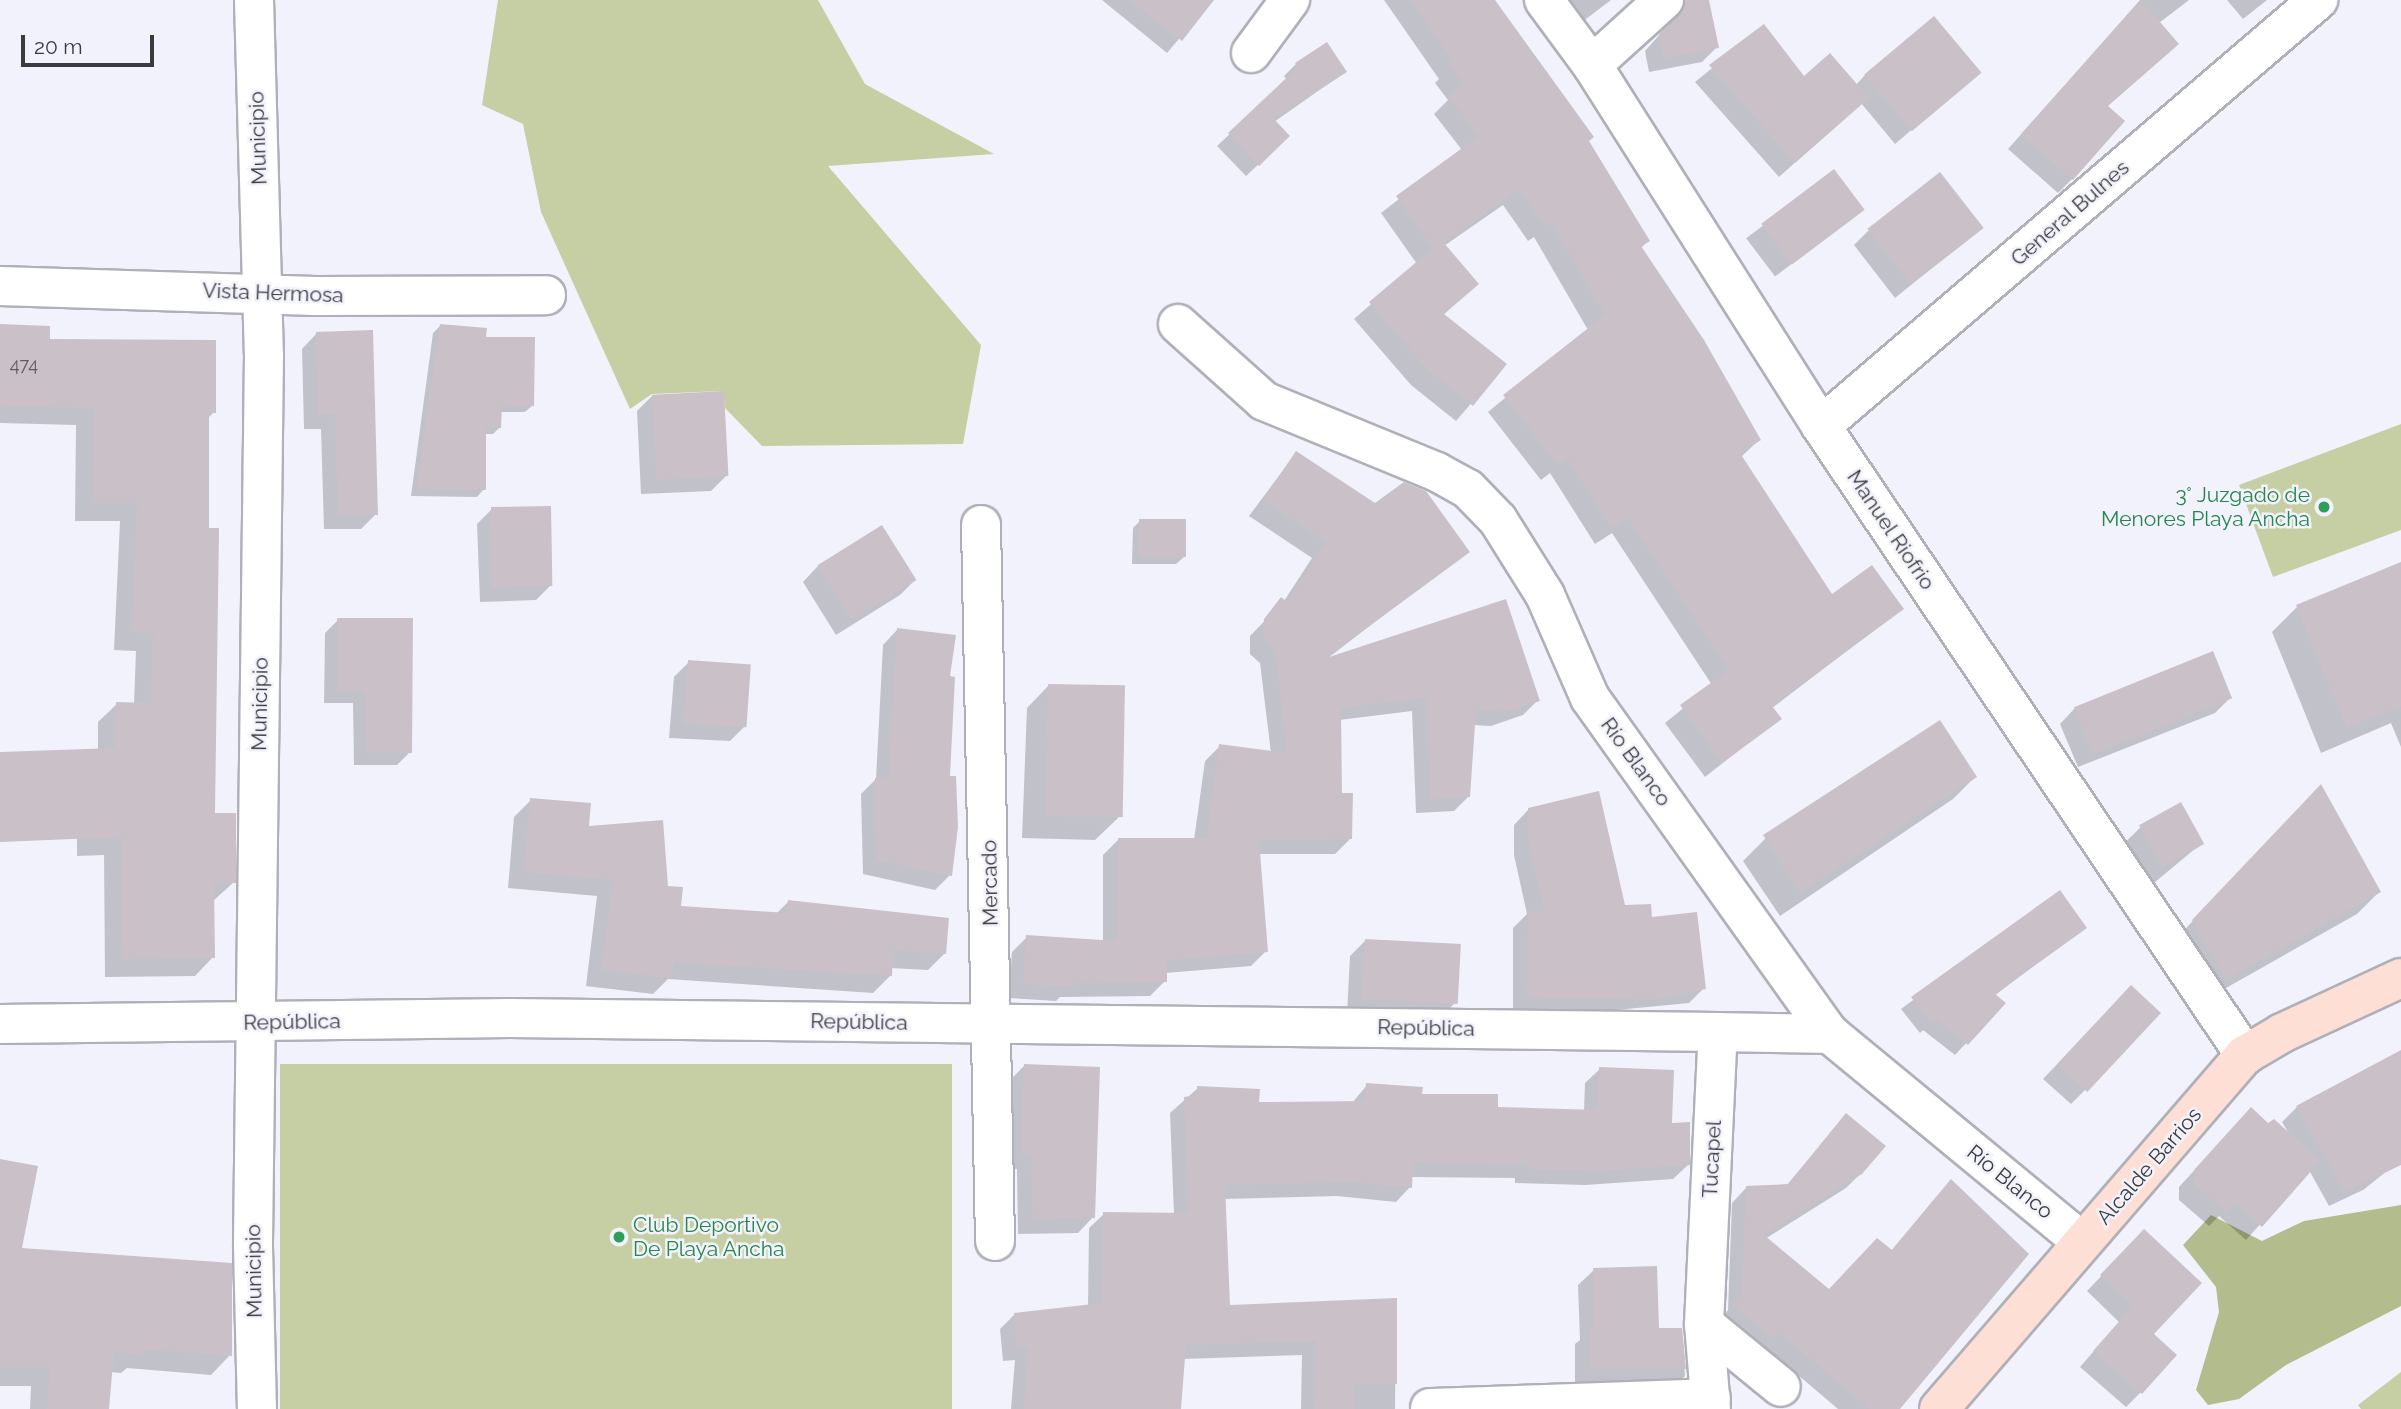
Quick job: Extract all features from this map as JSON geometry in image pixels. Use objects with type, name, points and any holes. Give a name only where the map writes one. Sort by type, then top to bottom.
[{"type":"street","name":"Municipio","points":[[254,0],[262,291],[256,1023],[257,1409]]},
{"type":"street","points":[[1251,53],[1290,0]]},
{"type":"street","name":"Manuel Riofrio","points":[[1544,0],[1592,65],[1821,426],[2245,1055]]},
{"type":"street","points":[[1592,65],[1664,0]]},
{"type":"street","name":"General Bulnes","points":[[1821,426],[2318,0]]},
{"type":"street","name":"Vista Hermosa","points":[[0,286],[262,291],[314,296],[546,295]]},
{"type":"street","name":"Río Blanco","points":[[1178,324],[1264,401],[1437,472],[1468,489],[1498,520],[1545,595],[1590,698],[1830,1034],[2082,1242]]},
{"type":"street","name":"Mercado","points":[[981,526],[994,1023],[995,1241]]},
{"type":"street","name":"Alcalde Barrios","points":[[1939,1409],[2245,1055],[2282,1033],[2401,978]]},
{"type":"street","name":"República","points":[[0,1024],[510,1018],[1718,1032]]},
{"type":"street","points":[[1718,1032],[1830,1034]]},
{"type":"street","name":"Tucapel","points":[[1430,1409],[1711,1403],[1704,1324],[1718,1032]]},
{"type":"street","points":[[1704,1324],[1781,1387]]},
{"type":"green space","points":[[498,0],[818,0],[865,84],[994,154],[828,166],[981,345],[963,444],[762,446],[725,408],[723,391],[652,394],[630,409],[541,212],[523,124],[482,105]]},
{"type":"green space","name":"3° Juzgado de Menores Playa Ancha","points":[[2401,424],[2401,530],[2273,577],[2239,485]]},
{"type":"green space","name":"Club Deportivo De Playa Ancha","points":[[280,1064],[952,1064],[952,1409],[280,1409]]},
{"type":"green space","points":[[2401,1205],[2401,1306],[2286,1365],[2239,1399],[2208,1405],[2196,1390],[2219,1312],[2216,1287],[2183,1245],[2211,1215],[2262,1241],[2304,1221]]},
{"type":"green space","points":[[2401,1372],[2401,1409],[2361,1409],[2358,1405]]},
{"type":"building","points":[[1129,0],[1214,0],[1182,41]]},
{"type":"building","points":[[1411,0],[1495,0],[1594,137],[1589,141],[1650,241],[1641,246],[1704,340],[1761,440],[1740,453],[1832,594],[1872,565],[1904,609],[1772,706],[1782,719],[1722,763],[1680,705],[1729,670],[1628,518],[1612,529],[1567,458],[1558,465],[1503,395],[1605,315],[1551,222],[1545,226],[1519,190],[1444,243],[1479,284],[1444,314],[1507,364],[1473,406],[1427,369],[1369,302],[1433,248],[1396,196],[1479,136],[1449,96],[1464,84],[1450,65],[1454,62]]},
{"type":"building","points":[[1685,0],[1709,0],[1719,48],[1664,58],[1659,34],[1679,16]]},
{"type":"building","points":[[2141,0],[2179,44],[2108,106],[2125,121],[2073,180],[2021,134]]},
{"type":"building","points":[[1934,16],[1982,73],[1912,131],[1864,74]]},
{"type":"building","points":[[1764,24],[1804,76],[1830,53],[1869,98],[1795,163],[1709,65]]},
{"type":"building","points":[[1327,42],[1347,72],[1274,119],[1290,136],[1259,166],[1228,133],[1298,67],[1295,63]]},
{"type":"building","points":[[1834,169],[1865,210],[1792,264],[1761,224]]},
{"type":"building","points":[[1940,172],[1984,228],[1911,285],[1868,229]]},
{"type":"building","points":[[0,324],[50,326],[50,339],[216,340],[216,413],[209,413],[209,528],[219,528],[215,813],[236,813],[236,883],[214,883],[215,958],[123,959],[122,837],[0,842],[0,752],[115,748],[116,702],[151,703],[153,633],[132,632],[137,503],[93,503],[94,408],[0,405]]},
{"type":"building","points":[[440,324],[487,328],[486,337],[535,337],[534,406],[502,405],[501,428],[486,427],[486,490],[417,489]]},
{"type":"building","points":[[373,330],[378,515],[338,515],[335,414],[318,415],[316,332]]},
{"type":"building","points":[[724,391],[728,476],[657,480],[652,395]]},
{"type":"building","points":[[1296,451],[1375,503],[1404,482],[1426,491],[1470,552],[1326,658],[1506,599],[1540,701],[1508,711],[1476,710],[1470,797],[1430,799],[1427,697],[1341,708],[1342,793],[1353,793],[1352,839],[1259,840],[1268,952],[1167,960],[1167,982],[1073,983],[1073,987],[1023,984],[1026,935],[1117,941],[1118,838],[1207,838],[1219,744],[1287,753],[1275,648],[1264,639],[1264,619],[1281,597],[1287,602],[1326,542],[1263,500]]},
{"type":"building","points":[[551,506],[552,586],[492,587],[491,507]]},
{"type":"building","points":[[1139,519],[1186,519],[1186,557],[1139,557]]},
{"type":"building","points":[[882,525],[916,580],[852,620],[818,565]]},
{"type":"building","points":[[2401,562],[2401,706],[2347,728],[2296,605]]},
{"type":"building","points":[[337,618],[413,618],[412,753],[367,753],[365,691],[337,691]]},
{"type":"building","points":[[897,628],[956,635],[950,676],[955,677],[950,776],[956,776],[958,827],[952,876],[877,860],[875,778],[889,777]]},
{"type":"building","points":[[2213,651],[2232,698],[2093,754],[2074,707]]},
{"type":"building","points":[[688,660],[751,664],[746,727],[684,723]]},
{"type":"building","points":[[1048,684],[1125,685],[1123,817],[1046,816]]},
{"type":"building","points":[[1940,720],[1977,777],[1800,892],[1763,835]]},
{"type":"building","points":[[2321,784],[2381,892],[2226,980],[2192,920]]},
{"type":"building","points":[[1599,791],[1625,905],[1651,904],[1652,917],[1697,912],[1706,989],[1653,999],[1527,997],[1528,911],[1545,911],[1528,839],[1528,808]]},
{"type":"building","points":[[530,798],[591,803],[589,826],[663,820],[668,886],[683,887],[681,906],[787,913],[788,900],[949,918],[946,954],[893,950],[892,976],[674,962],[672,978],[602,970],[613,880],[524,872]]},
{"type":"building","points":[[2181,802],[2204,844],[2162,867],[2139,825]]},
{"type":"building","points":[[2060,890],[2087,928],[1995,994],[2006,1003],[1968,1045],[1936,1020],[1932,1023],[1911,997]]},
{"type":"building","points":[[1365,939],[1461,944],[1458,1004],[1362,999]]},
{"type":"building","points":[[2131,985],[2161,1013],[2087,1092],[2057,1064]]},
{"type":"building","points":[[2401,1050],[2401,1165],[2345,1192],[2296,1106]]},
{"type":"building","points":[[1024,1064],[1100,1067],[1095,1218],[1033,1219],[1031,1155],[1021,1154]]},
{"type":"building","points":[[1599,1067],[1674,1070],[1672,1123],[1690,1122],[1690,1165],[1600,1171],[1529,1169],[1529,1164],[1413,1163],[1412,1188],[1352,1182],[1225,1185],[1230,1305],[1397,1298],[1397,1384],[1355,1384],[1355,1409],[1315,1409],[1316,1341],[1186,1345],[1181,1409],[1024,1409],[1029,1346],[1017,1348],[1014,1313],[1102,1303],[1103,1212],[1189,1213],[1184,1097],[1197,1095],[1197,1086],[1260,1089],[1259,1102],[1365,1101],[1366,1083],[1423,1087],[1422,1094],[1498,1094],[1498,1107],[1597,1110]]},
{"type":"building","points":[[2251,1107],[2268,1123],[2274,1119],[2320,1161],[2262,1227],[2235,1202],[2226,1212],[2194,1184],[2194,1170]]},
{"type":"building","points":[[1846,1113],[1886,1146],[1862,1174],[1764,1235],[1829,1289],[1877,1238],[1892,1250],[1951,1179],[2029,1254],[1900,1409],[1870,1409],[1780,1333],[1775,1339],[1732,1305],[1742,1293],[1746,1186],[1788,1184]]},
{"type":"building","points":[[0,1159],[38,1166],[22,1248],[232,1263],[232,1356],[143,1349],[142,1355],[114,1352],[109,1409],[47,1409],[50,1367],[0,1367]]},
{"type":"building","points":[[2144,1229],[2202,1283],[2154,1334],[2177,1355],[2142,1394],[2093,1351],[2133,1306],[2100,1275]]},
{"type":"building","points":[[1657,1266],[1659,1328],[1682,1328],[1686,1369],[1589,1369],[1590,1328],[1595,1328],[1593,1268]]},
{"type":"place","name":"3° Juzgado de Menores Playa Ancha","points":[[2324,507]]},
{"type":"place","name":"Club Deportivo De Playa Ancha","points":[[619,1237]]}]
